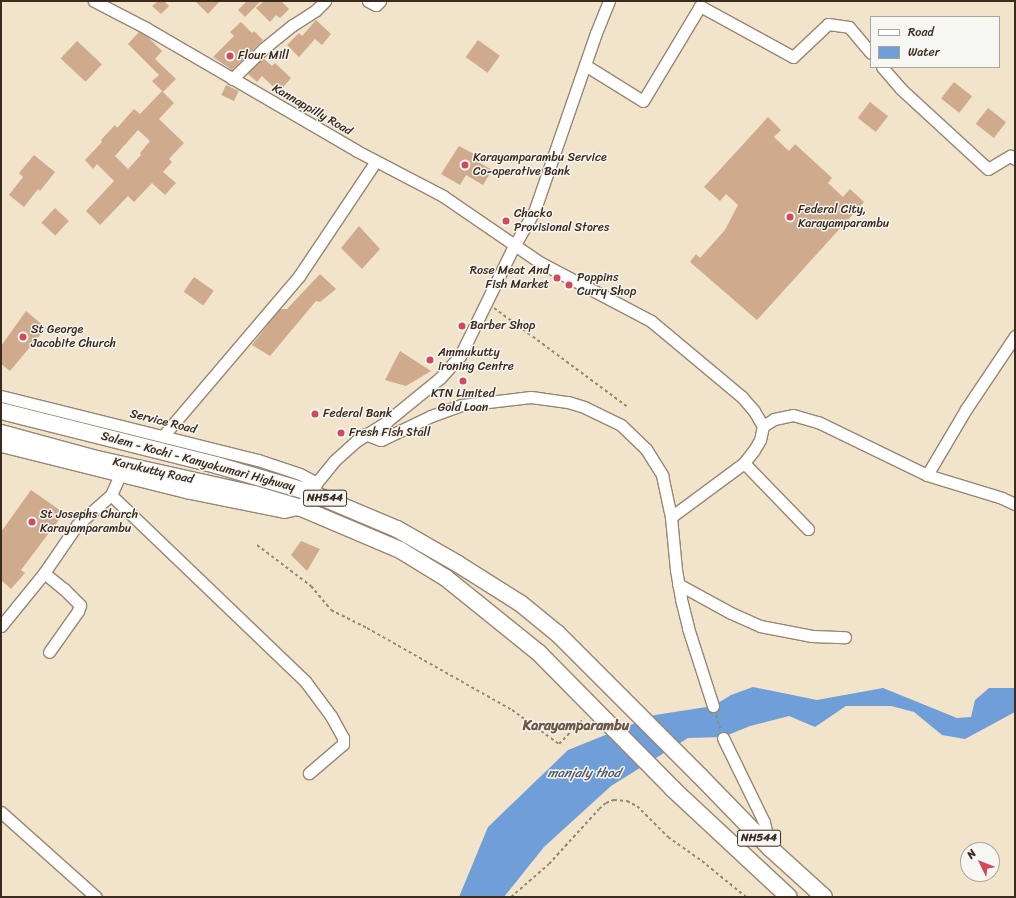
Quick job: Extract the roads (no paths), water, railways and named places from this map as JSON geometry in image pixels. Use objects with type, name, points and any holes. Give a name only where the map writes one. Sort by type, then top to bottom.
[{"type":"highway","name":"Salem - Kochi - Kanyakumari Highway","points":[[1,411],[216,466],[313,487],[397,529],[458,564],[520,603],[558,634],[770,848]]},
{"type":"highway","name":"Salem - Kochi - Kanyakumari Highway","points":[[1,433],[97,459],[254,494],[301,508],[400,550],[446,578],[539,653],[673,788],[790,897]]},
{"type":"highway","name":"NH544","points":[[770,848],[824,897]]},
{"type":"street","name":"Kannappilly Road","points":[[94,1],[146,28],[376,161],[443,196],[514,246],[567,278],[637,312],[664,330],[742,397],[754,411],[763,426]]},
{"type":"street","points":[[232,78],[263,49],[293,25],[316,10],[325,1]]},
{"type":"street","points":[[368,1],[376,4],[380,1]]},
{"type":"street","points":[[301,508],[313,487],[334,461],[365,434],[386,422],[451,368],[460,356],[514,246],[534,212],[585,65],[610,1]]},
{"type":"street","points":[[585,65],[643,101],[700,6],[793,57],[828,24],[849,27],[870,52]]},
{"type":"street","points":[[883,68],[901,89],[988,169],[1010,156],[1015,159]]},
{"type":"street","points":[[163,436],[299,276],[376,161]]},
{"type":"street","points":[[928,475],[966,409],[1015,336]]},
{"type":"street","name":"Service Road","points":[[1,396],[258,460],[300,474],[313,487]]},
{"type":"street","points":[[365,434],[381,440],[431,416],[462,405],[477,402],[531,398],[568,402],[602,414],[621,425],[639,441],[652,458],[662,475],[671,517],[678,584],[688,628],[713,706]]},
{"type":"street","points":[[671,517],[744,463],[760,440],[763,426],[774,419],[783,416],[793,416],[818,422],[928,475],[1002,498],[1015,504]]},
{"type":"street","name":"Karukutty Road","points":[[1,446],[119,477],[186,492],[284,512],[301,508]]},
{"type":"street","points":[[744,463],[808,529]]},
{"type":"street","points":[[1,626],[44,573],[77,525],[111,495],[119,477]]},
{"type":"street","points":[[111,495],[305,680],[331,716],[343,738],[343,744],[309,773]]},
{"type":"street","points":[[44,573],[64,589],[80,605],[49,652]]},
{"type":"street","points":[[678,584],[731,613],[760,626],[812,636],[845,637]]},
{"type":"street","points":[[723,738],[764,822],[770,848]]},
{"type":"street","points":[[1,812],[96,897]]},
{"type":"water","name":"manjaly thod","points":[[753,687],[817,700],[883,688],[957,718],[971,717],[975,700],[989,688],[1015,688],[1015,712],[965,739],[942,735],[914,712],[891,706],[846,706],[815,727],[789,716],[750,726],[723,737],[688,738],[611,786],[544,847],[504,897],[459,897],[488,827],[568,750],[655,715],[713,706],[731,695]]},
{"type":"place","name":"Flour Mill","points":[[230,56]]},
{"type":"place","name":"Karayamparambu Service Co-operative Bank","points":[[465,165]]},
{"type":"place","name":"Federal City, Karayamparambu","points":[[790,217]]},
{"type":"place","name":"Chacko Provisional Stores","points":[[506,221]]},
{"type":"place","name":"Rose Meat And Fish Market","points":[[557,278]]},
{"type":"place","name":"Poppins Curry Shop","points":[[569,285]]},
{"type":"place","name":"Barber Shop","points":[[462,326]]},
{"type":"place","name":"St George Jacobite Church","points":[[23,337]]},
{"type":"place","name":"Ammukutty ironing Centre","points":[[430,360]]},
{"type":"place","name":"KTN Limited Gold Loan","points":[[463,381]]},
{"type":"place","name":"Federal Bank","points":[[315,414]]},
{"type":"place","name":"Fresh Fish Stall","points":[[341,433]]},
{"type":"place","name":"St Josephs Church Karayamparambu","points":[[32,522]]},
{"type":"district","name":"Karayamparambu","points":[[576,726]]}]
